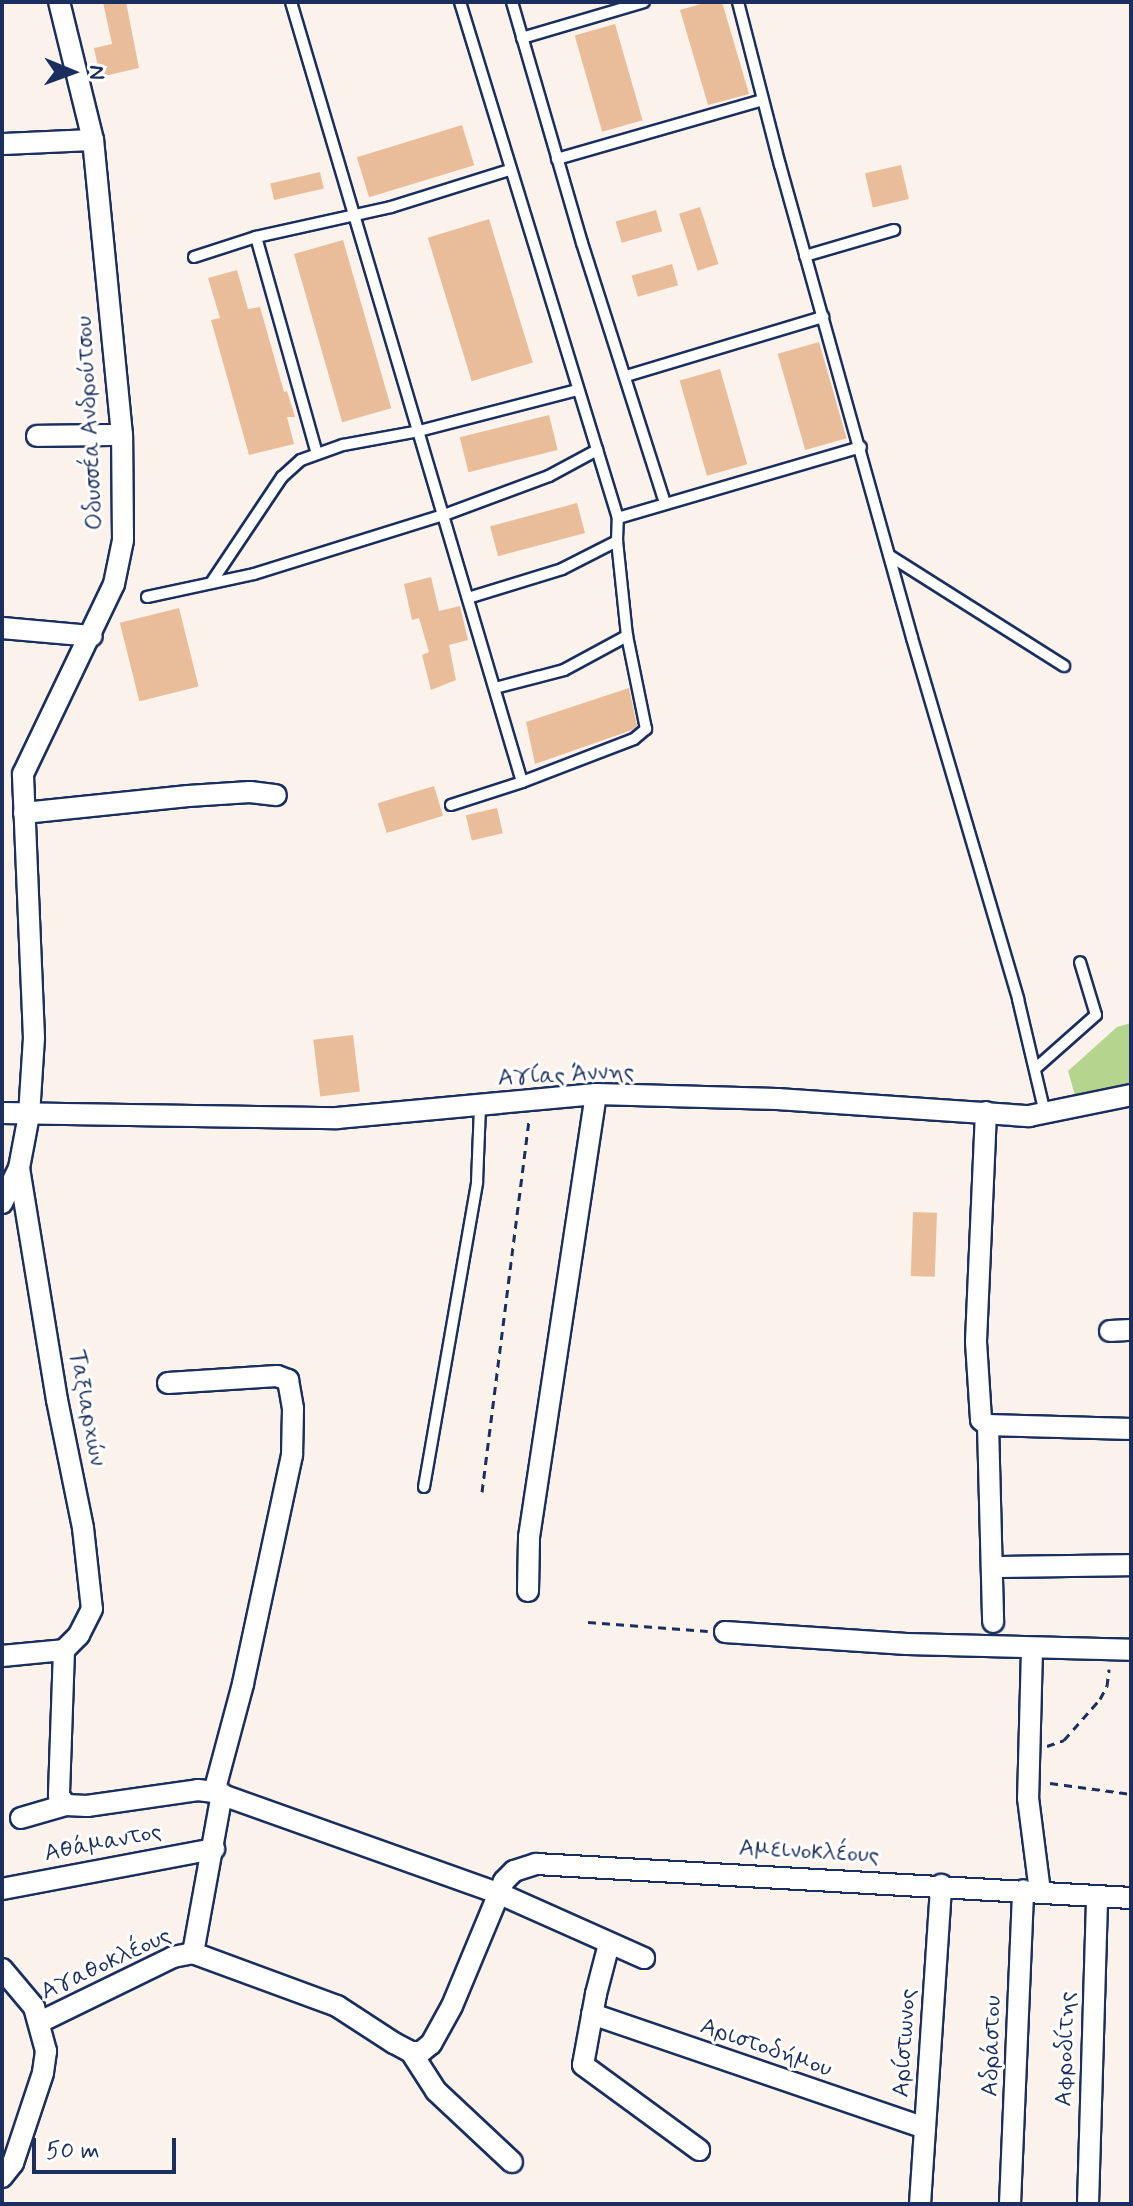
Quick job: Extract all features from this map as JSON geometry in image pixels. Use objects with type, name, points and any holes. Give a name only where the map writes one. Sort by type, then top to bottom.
[{"type":"street","name":"Οδυσσέα Ανδρούτσου","points":[[2,1203],[19,1168],[29,1115],[34,1038],[23,774],[92,636],[114,584],[123,540],[122,435],[93,140],[59,2]]},
{"type":"street","points":[[2,144],[93,140]]},
{"type":"street","points":[[37,436],[122,435]]},
{"type":"street","points":[[2,628],[92,636]]},
{"type":"street","points":[[24,813],[188,796],[250,792],[276,795]]},
{"type":"street","points":[[528,1591],[529,1537],[596,1094]]},
{"type":"street","name":"Αγίας Άννης","points":[[2,1113],[337,1118],[596,1094],[777,1099],[1029,1116],[1131,1095]]},
{"type":"street","points":[[986,1112],[976,1342],[977,1402],[981,1420],[988,1425],[1131,1429]]},
{"type":"street","name":"Ταξιαρχών","points":[[19,1168],[57,1400],[83,1528],[92,1609],[79,1635],[64,1650]]},
{"type":"street","points":[[168,1383],[277,1376],[288,1380],[293,1409],[292,1455],[218,1793],[214,1849],[193,1953],[337,2006],[411,2052],[436,2091],[512,2162]]},
{"type":"street","points":[[988,1425],[993,1622]]},
{"type":"street","points":[[992,1567],[1131,1565]]},
{"type":"street","points":[[725,1632],[1032,1649],[1131,1650]]},
{"type":"street","name":"Αδράστου","points":[[1010,2204],[1031,1891],[1029,1771],[1032,1649]]},
{"type":"street","points":[[2,1656],[64,1650],[59,1796],[66,1805]]},
{"type":"street","points":[[21,1818],[66,1805],[87,1806],[198,1790],[218,1793],[498,1893],[644,1958]]},
{"type":"street","name":"Αθάμαντος","points":[[2,1889],[214,1849]]},
{"type":"street","name":"Αμεινοκλέους","points":[[498,1893],[514,1871],[536,1864],[1131,1898]]},
{"type":"street","name":"Αρίστωνος","points":[[920,2204],[941,1885]]},
{"type":"street","points":[[411,2052],[421,2052],[431,2044],[452,2006],[498,1893]]},
{"type":"street","name":"Αφροδίτης","points":[[1088,2204],[1097,1896]]},
{"type":"street","points":[[609,1944],[583,2065],[699,2150]]},
{"type":"street","name":"Αγαθοκλέους","points":[[40,2022],[173,1957],[193,1953]]},
{"type":"street","points":[[2,1969],[34,2007],[46,2051],[43,2073],[13,2163],[2,2177]]},
{"type":"street","name":"Αριστοδήμου","points":[[592,2014],[925,2128]]},
{"type":"lane","points":[[291,2],[522,782]]},
{"type":"lane","points":[[451,805],[522,782],[634,739],[646,729],[627,636],[617,541],[618,518],[460,2]]},
{"type":"lane","points":[[512,2],[557,159],[665,503]]},
{"type":"lane","points":[[522,38],[644,2]]},
{"type":"lane","points":[[738,2],[805,256],[1036,1068],[1045,1113]]},
{"type":"lane","points":[[557,159],[763,100]]},
{"type":"lane","points":[[194,257],[256,237],[391,207],[509,170]]},
{"type":"lane","points":[[805,256],[894,230]]},
{"type":"lane","points":[[256,237],[317,454]]},
{"type":"lane","points":[[626,376],[823,317]]},
{"type":"lane","points":[[211,583],[282,477],[301,460],[343,445],[419,431],[578,390]]},
{"type":"lane","points":[[618,518],[861,447]]},
{"type":"lane","points":[[147,597],[254,574],[444,515],[549,476],[597,450]]},
{"type":"lane","points":[[468,598],[562,569],[617,541]]},
{"type":"lane","points":[[890,556],[1064,666]]},
{"type":"lane","points":[[495,688],[564,670],[627,636]]},
{"type":"lane","points":[[1036,1068],[1096,1015],[1080,962]]},
{"type":"lane","points":[[424,1487],[477,1182],[480,1106]]},
{"type":"path","points":[[482,1492],[531,1100]]},
{"type":"path","points":[[588,1622],[725,1632]]},
{"type":"path","points":[[1030,1746],[1064,1740],[1100,1699],[1108,1677],[1105,1650]]},
{"type":"path","points":[[1029,1771],[1045,1782],[1131,1794]]},
{"type":"green space","points":[[1131,1023],[1131,1085],[1076,1099],[1068,1071],[1117,1027]]},
{"type":"building","points":[[103,2],[126,2],[139,68],[100,77],[94,48],[112,44]]},
{"type":"building","points":[[708,2],[722,2],[749,94],[708,105],[680,10]]},
{"type":"building","points":[[615,24],[643,120],[602,132],[575,36]]},
{"type":"building","points":[[462,125],[474,165],[369,197],[357,157]]},
{"type":"building","points":[[901,165],[909,199],[873,207],[865,173]]},
{"type":"building","points":[[320,172],[324,189],[274,200],[270,183]]},
{"type":"building","points":[[700,207],[719,264],[698,271],[679,214]]},
{"type":"building","points":[[656,210],[662,231],[622,243],[616,222]]},
{"type":"building","points":[[489,219],[533,362],[472,381],[428,238]]},
{"type":"building","points":[[343,240],[391,408],[342,422],[294,254]]},
{"type":"building","points":[[672,264],[678,285],[638,297],[632,276]]},
{"type":"building","points":[[237,270],[248,309],[260,307],[284,392],[287,391],[295,417],[287,417],[294,444],[249,455],[211,320],[220,318],[208,278]]},
{"type":"building","points":[[819,342],[847,438],[805,450],[778,354]]},
{"type":"building","points":[[720,369],[747,464],[707,476],[680,381]]},
{"type":"building","points":[[549,415],[558,450],[468,472],[460,437]]},
{"type":"building","points":[[577,503],[585,533],[498,556],[490,526]]},
{"type":"building","points":[[431,577],[439,611],[460,606],[468,640],[449,645],[456,680],[431,690],[422,655],[429,652],[419,618],[412,620],[404,584]]},
{"type":"building","points":[[179,608],[199,687],[139,701],[120,623]]},
{"type":"building","points":[[629,688],[637,726],[535,764],[526,722]]},
{"type":"building","points":[[434,786],[443,816],[387,833],[378,803]]},
{"type":"building","points":[[497,808],[503,833],[472,841],[466,815]]},
{"type":"building","points":[[353,1035],[360,1092],[320,1096],[313,1040]]},
{"type":"building","points":[[913,1212],[937,1213],[935,1277],[911,1276]]}]
